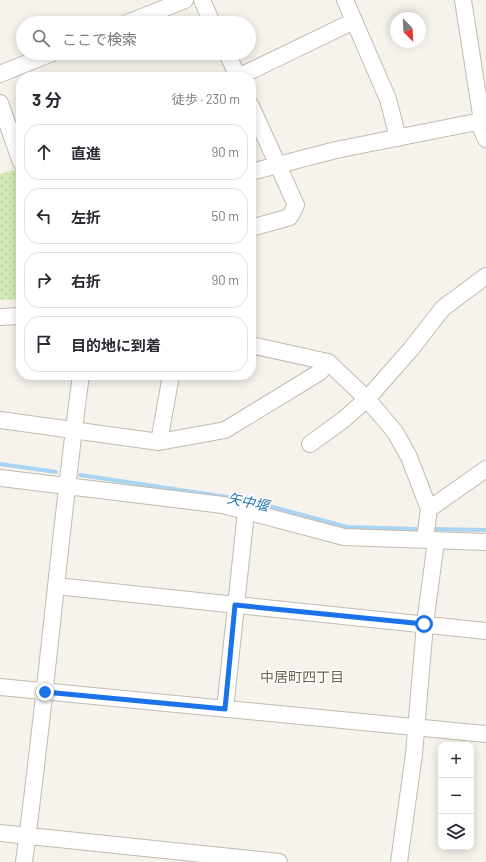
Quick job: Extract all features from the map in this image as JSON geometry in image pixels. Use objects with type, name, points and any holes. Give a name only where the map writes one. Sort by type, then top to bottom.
[{"type":"street","points":[[144,16],[184,0]]},
{"type":"street","points":[[202,0],[209,16]]},
{"type":"street","points":[[345,0],[388,99],[398,138]]},
{"type":"street","points":[[463,0],[486,139]]},
{"type":"street","points":[[248,72],[354,21]]},
{"type":"street","points":[[0,74],[35,60]]},
{"type":"street","points":[[230,60],[236,72]]},
{"type":"street","points":[[0,103],[16,148]]},
{"type":"street","points":[[256,117],[296,205],[290,217],[256,227]]},
{"type":"street","points":[[256,171],[336,150],[482,121]]},
{"type":"street","points":[[310,444],[343,420],[367,399],[411,349],[443,308],[486,276]]},
{"type":"street","points":[[0,317],[16,316]]},
{"type":"street","points":[[256,346],[328,362],[367,399],[395,432],[409,457],[428,509],[430,540],[417,727],[399,862]]},
{"type":"street","points":[[0,420],[159,442],[225,430],[320,372],[328,362]]},
{"type":"street","points":[[24,862],[45,692],[66,487],[80,380]]},
{"type":"street","points":[[159,442],[170,380]]},
{"type":"street","points":[[428,509],[486,469]]},
{"type":"street","points":[[0,478],[223,505],[344,537],[486,542]]},
{"type":"street","points":[[225,709],[246,512]]},
{"type":"street","points":[[56,586],[486,631]]},
{"type":"street","points":[[0,687],[486,734]]},
{"type":"street","points":[[0,833],[279,862]]},
{"type":"green space","points":[[16,169],[16,299],[0,300],[0,174]]},
{"type":"waterway","name":"矢中堰","points":[[0,464],[56,472]]},
{"type":"waterway","name":"矢中堰","points":[[80,475],[247,500],[347,527],[416,529]]},
{"type":"waterway","name":"矢中堰","points":[[431,529],[486,530]]},
{"type":"district","name":"中居町四丁目","points":[[302,677]]},
{"type":"route","points":[[45,692],[225,709],[235,605],[424,624]]}]
